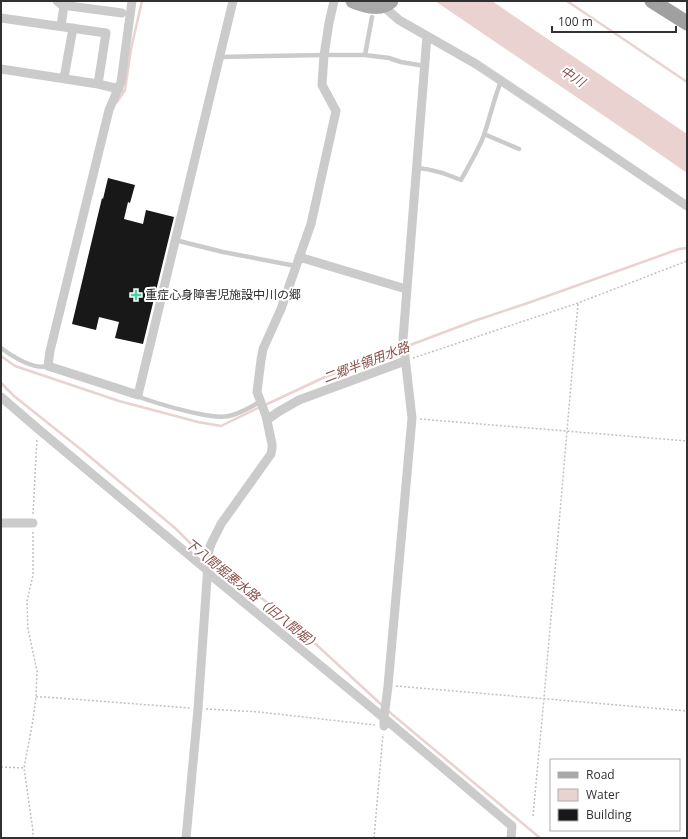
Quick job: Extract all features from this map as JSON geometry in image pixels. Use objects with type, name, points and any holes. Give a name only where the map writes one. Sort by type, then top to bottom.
[{"type":"highway","points":[[652,1],[687,23]]},
{"type":"main road","points":[[353,1],[373,6],[387,4]]},
{"type":"street","points":[[132,1],[121,82],[109,110],[50,351],[48,366],[138,395],[233,1]]},
{"type":"street","points":[[186,838],[198,709],[209,550],[222,524],[271,454],[272,444],[267,418],[257,392],[261,360],[263,349],[281,309],[311,224],[336,111],[322,85],[324,55],[334,1]]},
{"type":"street","points":[[61,26],[61,3],[122,14]]},
{"type":"street","points":[[387,4],[399,20],[476,64],[687,206]]},
{"type":"street","points":[[1,18],[106,33],[98,84]]},
{"type":"street","points":[[64,78],[73,28]]},
{"type":"street","points":[[384,722],[412,418],[403,338],[427,36]]},
{"type":"street","points":[[1,69],[64,78],[119,89]]},
{"type":"street","points":[[299,257],[406,289]]},
{"type":"street","points":[[267,418],[300,400],[405,361]]},
{"type":"street","points":[[1,397],[207,569],[384,722],[512,826],[511,838]]},
{"type":"street","points":[[1,523],[33,523]]},
{"type":"lane","points":[[365,56],[372,18]]},
{"type":"lane","points":[[219,57],[324,55],[365,56],[389,58],[401,62],[425,66]]},
{"type":"lane","points":[[417,168],[447,174],[461,180],[474,157],[484,134],[501,81]]},
{"type":"lane","points":[[484,134],[519,149]]},
{"type":"lane","points":[[175,240],[224,252],[296,266]]},
{"type":"lane","points":[[1,348],[16,358],[42,367],[48,366]]},
{"type":"lane","points":[[138,395],[142,398],[176,409],[224,417],[231,416],[260,402]]},
{"type":"path","points":[[405,361],[578,303],[687,261]]},
{"type":"path","points":[[533,816],[578,303]]},
{"type":"path","points":[[412,418],[687,441]]},
{"type":"path","points":[[33,838],[24,768],[33,720],[37,671],[28,629],[27,601],[33,575],[33,523],[37,428]]},
{"type":"path","points":[[388,686],[687,711]]},
{"type":"path","points":[[36,697],[384,722],[374,838]]},
{"type":"path","points":[[1,767],[24,768]]},
{"type":"water","name":"中川","points":[[435,1],[492,1],[687,134],[687,173],[641,141]]},
{"type":"building","points":[[108,178],[135,185],[130,203],[128,202],[124,219],[143,224],[146,210],[174,217],[143,344],[115,338],[119,322],[99,317],[96,330],[72,324]]},
{"type":"waterway","points":[[117,102],[125,90],[131,49],[142,1]]},
{"type":"waterway","points":[[567,1],[687,82]]},
{"type":"waterway","name":"二郷半領用水路","points":[[265,405],[325,377],[474,321],[679,249],[687,248]]},
{"type":"waterway","name":"二郷半領用水路","points":[[1,356],[15,366],[119,401],[198,422],[221,426],[260,407]]},
{"type":"waterway","name":"下八間堀悪水路（旧八間堀）","points":[[1,383],[14,396],[83,451],[175,528],[206,558]]},
{"type":"waterway","name":"下八間堀悪水路（旧八間堀）","points":[[210,561],[254,592],[295,625],[384,707]]},
{"type":"waterway","name":"下八間堀悪水路（旧八間堀）","points":[[387,710],[540,838]]},
{"type":"place","name":"重症心身障害児施設中川の郷","points":[[136,295]]}]
